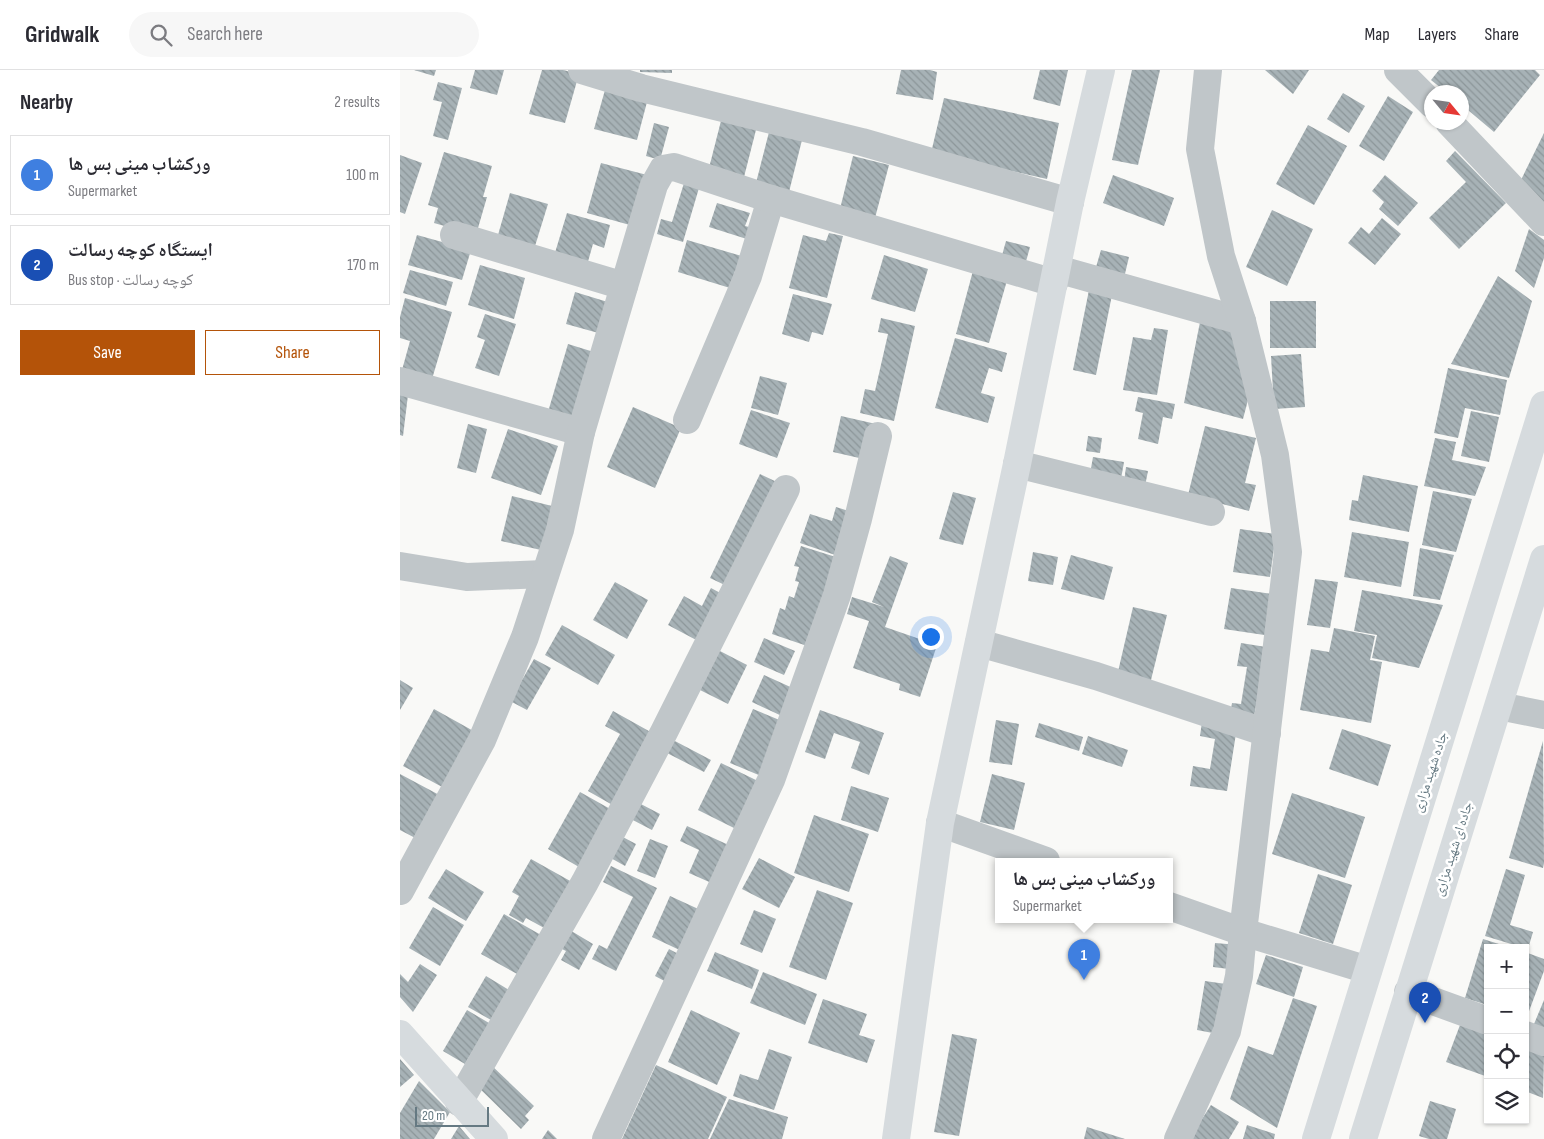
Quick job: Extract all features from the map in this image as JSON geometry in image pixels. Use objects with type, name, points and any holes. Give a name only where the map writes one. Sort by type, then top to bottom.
[{"type":"main road","points":[[896,1139],[940,823],[1018,464],[1070,202],[1101,70]]},
{"type":"main road","name":"جاده شهید مزاری","points":[[1316,1139],[1544,405]]},
{"type":"main road","name":"جاده ای شهید مزاری","points":[[1362,1139],[1544,559]]},
{"type":"main road","points":[[400,1034],[494,1139]]},
{"type":"street","points":[[582,70],[641,88],[862,142],[1070,202]]},
{"type":"street","points":[[1178,1139],[1227,1031],[1239,976],[1288,552],[1275,455],[1242,321],[1221,256],[1200,149],[1208,70]]},
{"type":"street","points":[[1398,70],[1424,96]]},
{"type":"street","points":[[1457,130],[1544,222]]},
{"type":"street","points":[[400,891],[482,740],[525,637],[560,530],[581,432],[624,286],[654,185],[663,169],[674,166],[771,199],[1055,276],[1242,321]]},
{"type":"street","points":[[686,420],[748,276],[771,199]]},
{"type":"street","points":[[454,235],[624,286]]},
{"type":"street","points":[[400,381],[581,432]]},
{"type":"street","points":[[606,1139],[772,780],[837,595],[878,436]]},
{"type":"street","points":[[1018,464],[1211,512]]},
{"type":"street","points":[[459,1102],[585,882],[664,732],[786,489]]},
{"type":"street","points":[[400,566],[467,577],[545,574]]},
{"type":"street","points":[[978,644],[1096,676],[1267,733]]},
{"type":"street","points":[[1499,706],[1544,715]]},
{"type":"street","points":[[940,823],[1038,858]]},
{"type":"street","points":[[1173,907],[1243,932],[1368,970]]},
{"type":"street","points":[[1408,992],[1484,1020]]},
{"type":"street","points":[[1529,1036],[1544,1042]]},
{"type":"building","points":[[414,70],[436,70],[434,76]]},
{"type":"building","points":[[475,70],[504,70],[497,95],[470,88]]},
{"type":"building","points":[[542,70],[563,70],[579,74],[565,123],[529,114]]},
{"type":"building","points":[[640,70],[672,70],[672,73],[640,72]]},
{"type":"building","points":[[901,70],[930,70],[937,72],[933,100],[896,94]]},
{"type":"building","points":[[1040,70],[1068,70],[1060,106],[1033,99]]},
{"type":"building","points":[[1132,70],[1160,70],[1138,165],[1112,160]]},
{"type":"building","points":[[1265,70],[1309,70],[1293,94]]},
{"type":"building","points":[[1439,70],[1535,70],[1540,75],[1494,132],[1469,111],[1469,85],[1437,85],[1431,80]]},
{"type":"building","points":[[438,82],[462,88],[448,140],[433,136],[442,102],[433,100]]},
{"type":"building","points":[[605,90],[647,102],[637,140],[594,129]]},
{"type":"building","points":[[1343,93],[1365,106],[1349,133],[1327,119]]},
{"type":"building","points":[[1388,96],[1413,112],[1384,161],[1359,146]]},
{"type":"building","points":[[944,98],[1059,123],[1047,179],[931,153]]},
{"type":"building","points":[[723,113],[758,122],[744,177],[709,168]]},
{"type":"building","points":[[654,123],[669,127],[660,160],[646,156]]},
{"type":"building","points":[[1308,125],[1347,146],[1314,205],[1276,184]]},
{"type":"building","points":[[769,132],[802,140],[789,192],[756,183]]},
{"type":"building","points":[[1544,133],[1544,212],[1519,184]]},
{"type":"building","points":[[1455,151],[1506,203],[1459,249],[1429,218],[1466,182],[1446,161]]},
{"type":"building","points":[[444,152],[492,166],[483,197],[487,197],[476,235],[434,223],[438,208],[428,205]]},
{"type":"building","points":[[400,155],[422,163],[405,214],[400,212]]},
{"type":"building","points":[[853,156],[889,165],[875,218],[840,209]]},
{"type":"building","points":[[601,163],[651,176],[637,227],[587,213]]},
{"type":"building","points":[[1113,175],[1174,198],[1164,226],[1103,203]]},
{"type":"building","points":[[1385,175],[1418,203],[1398,226],[1379,209],[1384,202],[1372,191]]},
{"type":"building","points":[[684,183],[699,188],[683,242],[657,234],[661,219],[672,222]]},
{"type":"building","points":[[510,193],[548,204],[535,246],[498,235]]},
{"type":"building","points":[[717,203],[750,213],[745,226],[757,229],[753,241],[709,227]]},
{"type":"building","points":[[1272,210],[1313,229],[1287,286],[1246,267]]},
{"type":"building","points":[[567,213],[610,225],[604,248],[593,244],[587,265],[554,256]]},
{"type":"building","points":[[1382,218],[1401,234],[1375,265],[1348,243],[1361,227],[1369,234]]},
{"type":"building","points":[[1529,229],[1544,240],[1544,258],[1534,288],[1515,271]]},
{"type":"building","points":[[829,233],[843,236],[827,298],[789,288],[803,235],[826,241]]},
{"type":"building","points":[[417,235],[471,250],[462,280],[408,265]]},
{"type":"building","points":[[687,240],[745,257],[740,273],[735,271],[730,288],[678,272]]},
{"type":"building","points":[[1006,241],[1030,247],[1025,265],[1001,259]]},
{"type":"building","points":[[1101,250],[1129,257],[1123,282],[1094,274]]},
{"type":"building","points":[[884,255],[928,269],[915,312],[871,299]]},
{"type":"building","points":[[480,265],[525,278],[514,319],[468,305]]},
{"type":"building","points":[[974,267],[1008,277],[989,343],[956,334]]},
{"type":"building","points":[[410,270],[453,282],[446,306],[403,293]]},
{"type":"building","points":[[1498,276],[1532,301],[1509,378],[1451,364]]},
{"type":"building","points":[[1090,285],[1113,290],[1096,375],[1073,370]]},
{"type":"building","points":[[575,292],[611,303],[602,334],[566,324]]},
{"type":"building","points":[[793,294],[832,304],[823,335],[812,332],[809,342],[782,334]]},
{"type":"building","points":[[405,298],[452,312],[432,379],[402,370],[410,341],[400,338],[400,317]]},
{"type":"building","points":[[1270,301],[1316,301],[1316,348],[1270,348]]},
{"type":"building","points":[[485,314],[516,324],[499,376],[475,368],[485,340],[477,337]]},
{"type":"building","points":[[1201,317],[1230,326],[1248,400],[1243,419],[1184,403]]},
{"type":"building","points":[[881,318],[915,326],[894,421],[860,413],[865,389],[875,391],[888,334],[878,332]]},
{"type":"building","points":[[1154,328],[1168,330],[1157,395],[1123,390],[1133,337],[1151,340]]},
{"type":"building","points":[[955,338],[1007,353],[1002,372],[989,368],[981,393],[995,397],[988,423],[935,408]]},
{"type":"building","points":[[568,344],[597,353],[577,420],[548,412]]},
{"type":"building","points":[[1301,354],[1305,407],[1274,409],[1271,356]]},
{"type":"building","points":[[1448,368],[1507,380],[1500,415],[1465,408],[1458,438],[1434,433]]},
{"type":"building","points":[[760,376],[787,383],[778,415],[751,408]]},
{"type":"building","points":[[400,394],[408,395],[403,436],[400,435]]},
{"type":"building","points":[[1138,397],[1175,404],[1172,419],[1163,417],[1158,444],[1138,439],[1143,413],[1135,411]]},
{"type":"building","points":[[633,407],[681,428],[655,488],[607,467]]},
{"type":"building","points":[[751,410],[790,423],[777,458],[739,444]]},
{"type":"building","points":[[1471,411],[1499,417],[1489,462],[1461,456]]},
{"type":"building","points":[[841,416],[876,424],[868,460],[833,452]]},
{"type":"building","points":[[468,424],[487,429],[476,473],[457,468]]},
{"type":"building","points":[[1205,426],[1256,438],[1245,483],[1256,485],[1249,511],[1188,495]]},
{"type":"building","points":[[508,429],[558,446],[541,495],[491,478]]},
{"type":"building","points":[[1088,436],[1102,438],[1100,453],[1086,451]]},
{"type":"building","points":[[1435,438],[1456,442],[1452,460],[1486,467],[1475,496],[1424,486]]},
{"type":"building","points":[[1093,457],[1124,462],[1121,479],[1090,474]]},
{"type":"building","points":[[1126,467],[1148,471],[1145,486],[1124,482]]},
{"type":"building","points":[[760,474],[779,483],[729,587],[710,578]]},
{"type":"building","points":[[1363,475],[1418,486],[1409,532],[1349,520],[1352,500],[1358,501]]},
{"type":"building","points":[[1433,491],[1472,499],[1456,552],[1422,545]]},
{"type":"building","points":[[953,492],[976,498],[963,545],[939,539]]},
{"type":"building","points":[[512,496],[552,506],[541,550],[501,541]]},
{"type":"building","points":[[836,507],[855,513],[841,557],[800,543],[810,514],[832,521]]},
{"type":"building","points":[[1240,529],[1276,534],[1270,577],[1233,572]]},
{"type":"building","points":[[1352,532],[1409,542],[1401,587],[1344,577]]},
{"type":"building","points":[[801,546],[842,559],[813,648],[772,634],[780,608],[785,610],[789,596],[794,598],[799,582],[795,581],[799,567],[794,566]]},
{"type":"building","points":[[1420,548],[1454,555],[1440,600],[1413,596]]},
{"type":"building","points":[[1033,552],[1058,557],[1053,585],[1028,581]]},
{"type":"building","points":[[1071,555],[1113,567],[1104,600],[1061,589]]},
{"type":"building","points":[[890,556],[908,563],[885,627],[937,645],[920,697],[899,690],[900,684],[853,668],[869,621],[847,614],[852,597],[884,607],[872,602]]},
{"type":"building","points":[[1315,579],[1338,582],[1330,628],[1307,625]]},
{"type":"building","points":[[615,582],[648,600],[627,639],[593,620]]},
{"type":"building","points":[[711,588],[724,595],[700,642],[668,625],[684,596],[702,606]]},
{"type":"building","points":[[1231,588],[1278,595],[1271,636],[1224,629]]},
{"type":"building","points":[[1362,590],[1443,605],[1419,668],[1372,658],[1377,635],[1354,631]]},
{"type":"building","points":[[1133,607],[1167,615],[1150,684],[1117,676]]},
{"type":"building","points":[[562,625],[615,655],[598,685],[545,655]]},
{"type":"building","points":[[1334,628],[1375,636],[1370,660],[1382,662],[1371,723],[1300,710],[1311,649],[1329,652]]},
{"type":"building","points":[[764,638],[795,651],[784,675],[754,662]]},
{"type":"building","points":[[1241,643],[1266,647],[1253,723],[1230,715],[1232,703],[1241,704],[1247,667],[1237,666]]},
{"type":"building","points":[[718,650],[747,665],[728,704],[698,689]]},
{"type":"building","points":[[534,659],[551,668],[527,710],[510,701]]},
{"type":"building","points":[[764,675],[797,690],[784,717],[752,702]]},
{"type":"building","points":[[400,680],[413,688],[400,710]]},
{"type":"building","points":[[434,709],[477,733],[446,789],[403,766]]},
{"type":"building","points":[[753,709],[789,724],[761,776],[730,763]]},
{"type":"building","points":[[820,710],[884,733],[869,775],[851,768],[860,742],[834,733],[825,759],[805,752]]},
{"type":"building","points":[[613,711],[656,735],[616,807],[588,791],[620,734],[605,726]]},
{"type":"building","points":[[996,720],[1019,724],[1012,765],[989,762]]},
{"type":"building","points":[[1202,722],[1237,727],[1227,791],[1190,786],[1193,766],[1210,769],[1215,739],[1200,736]]},
{"type":"building","points":[[1039,723],[1083,737],[1079,751],[1035,737]]},
{"type":"building","points":[[1342,729],[1391,745],[1378,786],[1329,769]]},
{"type":"building","points":[[1088,736],[1128,750],[1122,767],[1082,754]]},
{"type":"building","points":[[673,740],[711,760],[704,772],[667,753]]},
{"type":"building","points":[[1543,741],[1544,863],[1543,868],[1509,858]]},
{"type":"building","points":[[721,763],[760,782],[736,829],[698,810]]},
{"type":"building","points":[[400,774],[443,797],[419,840],[400,830]]},
{"type":"building","points":[[992,774],[1025,783],[1014,830],[980,822]]},
{"type":"building","points":[[851,786],[889,798],[878,832],[841,820]]},
{"type":"building","points":[[580,792],[612,810],[579,867],[548,849]]},
{"type":"building","points":[[1292,793],[1365,817],[1345,878],[1272,854]]},
{"type":"building","points":[[637,802],[660,814],[652,830],[629,818]]},
{"type":"building","points":[[814,815],[869,834],[849,892],[794,873]]},
{"type":"building","points":[[687,826],[733,847],[716,885],[689,873],[699,850],[680,841]]},
{"type":"building","points":[[619,835],[636,844],[625,866],[609,857]]},
{"type":"building","points":[[650,839],[668,846],[655,878],[637,871]]},
{"type":"building","points":[[759,858],[795,877],[779,908],[742,889]]},
{"type":"building","points":[[531,859],[572,882],[546,929],[526,918],[523,923],[509,915],[519,896],[512,892]]},
{"type":"building","points":[[611,866],[657,888],[616,971],[592,959],[599,945],[607,949],[633,897],[603,882]]},
{"type":"building","points":[[446,869],[484,892],[466,921],[428,898]]},
{"type":"building","points":[[1506,869],[1525,875],[1510,925],[1533,932],[1529,946],[1529,944],[1511,944],[1485,936]]},
{"type":"building","points":[[1318,874],[1352,885],[1333,944],[1299,933]]},
{"type":"building","points":[[817,890],[853,903],[826,980],[789,967]]},
{"type":"building","points":[[670,896],[707,913],[688,954],[652,937]]},
{"type":"building","points":[[433,907],[464,925],[440,966],[409,948]]},
{"type":"building","points":[[754,910],[776,919],[762,953],[740,944]]},
{"type":"building","points":[[504,914],[541,935],[519,975],[481,954]]},
{"type":"building","points":[[568,929],[593,944],[579,970],[561,960],[566,951],[558,947]]},
{"type":"building","points":[[1483,939],[1499,944],[1484,944],[1484,1004],[1465,998]]},
{"type":"building","points":[[1215,943],[1239,945],[1237,970],[1213,967]]},
{"type":"building","points":[[669,949],[686,958],[672,985],[655,976]]},
{"type":"building","points":[[715,952],[759,970],[752,989],[707,971]]},
{"type":"building","points":[[1529,953],[1544,959],[1544,971],[1529,1011]]},
{"type":"building","points":[[1266,955],[1303,967],[1294,997],[1256,984]]},
{"type":"building","points":[[420,964],[437,975],[413,1012],[400,997],[400,974],[408,982]]},
{"type":"building","points":[[763,972],[817,994],[805,1025],[750,1003]]},
{"type":"building","points":[[486,976],[509,990],[491,1020],[468,1007]]},
{"type":"building","points":[[1205,981],[1226,984],[1218,1034],[1197,1030]]},
{"type":"building","points":[[1293,998],[1317,1006],[1277,1128],[1230,1099],[1248,1046],[1273,1055]]},
{"type":"building","points":[[823,999],[867,1014],[859,1035],[875,1040],[867,1063],[808,1043]]},
{"type":"building","points":[[1544,1000],[1544,1028],[1534,1024]]},
{"type":"building","points":[[467,1010],[489,1023],[465,1064],[443,1051]]},
{"type":"building","points":[[691,1010],[740,1033],[717,1085],[668,1062]]},
{"type":"building","points":[[1460,1025],[1484,1034],[1484,1076],[1446,1062]]},
{"type":"building","points":[[952,1034],[977,1039],[959,1136],[934,1132]]},
{"type":"building","points":[[769,1049],[792,1057],[774,1110],[733,1096],[740,1074],[758,1080]]},
{"type":"building","points":[[1529,1050],[1544,1056],[1543,1098],[1529,1093]]},
{"type":"building","points":[[400,1059],[414,1075],[400,1087]]},
{"type":"building","points":[[490,1064],[534,1106],[525,1116],[529,1120],[521,1129],[473,1082]]},
{"type":"building","points":[[656,1065],[727,1097],[708,1139],[622,1139]]},
{"type":"building","points":[[419,1081],[450,1112],[434,1139],[400,1139],[400,1113]]},
{"type":"building","points":[[729,1099],[788,1117],[782,1139],[710,1139]]},
{"type":"building","points":[[1430,1101],[1456,1109],[1447,1139],[1429,1139],[1419,1136]]},
{"type":"building","points":[[1211,1105],[1239,1122],[1229,1139],[1189,1139]]},
{"type":"building","points":[[1247,1125],[1275,1134],[1274,1139],[1243,1139]]},
{"type":"building","points":[[459,1126],[470,1139],[451,1139]]},
{"type":"building","points":[[1087,1127],[1125,1139],[1084,1139]]},
{"type":"building","points":[[548,1130],[557,1139],[542,1139]]},
{"type":"place","name":"ورکشاب مینی بس ها","points":[[1084,980]]},
{"type":"place","name":"ایستگاه کوچه رسالت","points":[[1425,1023]]}]
